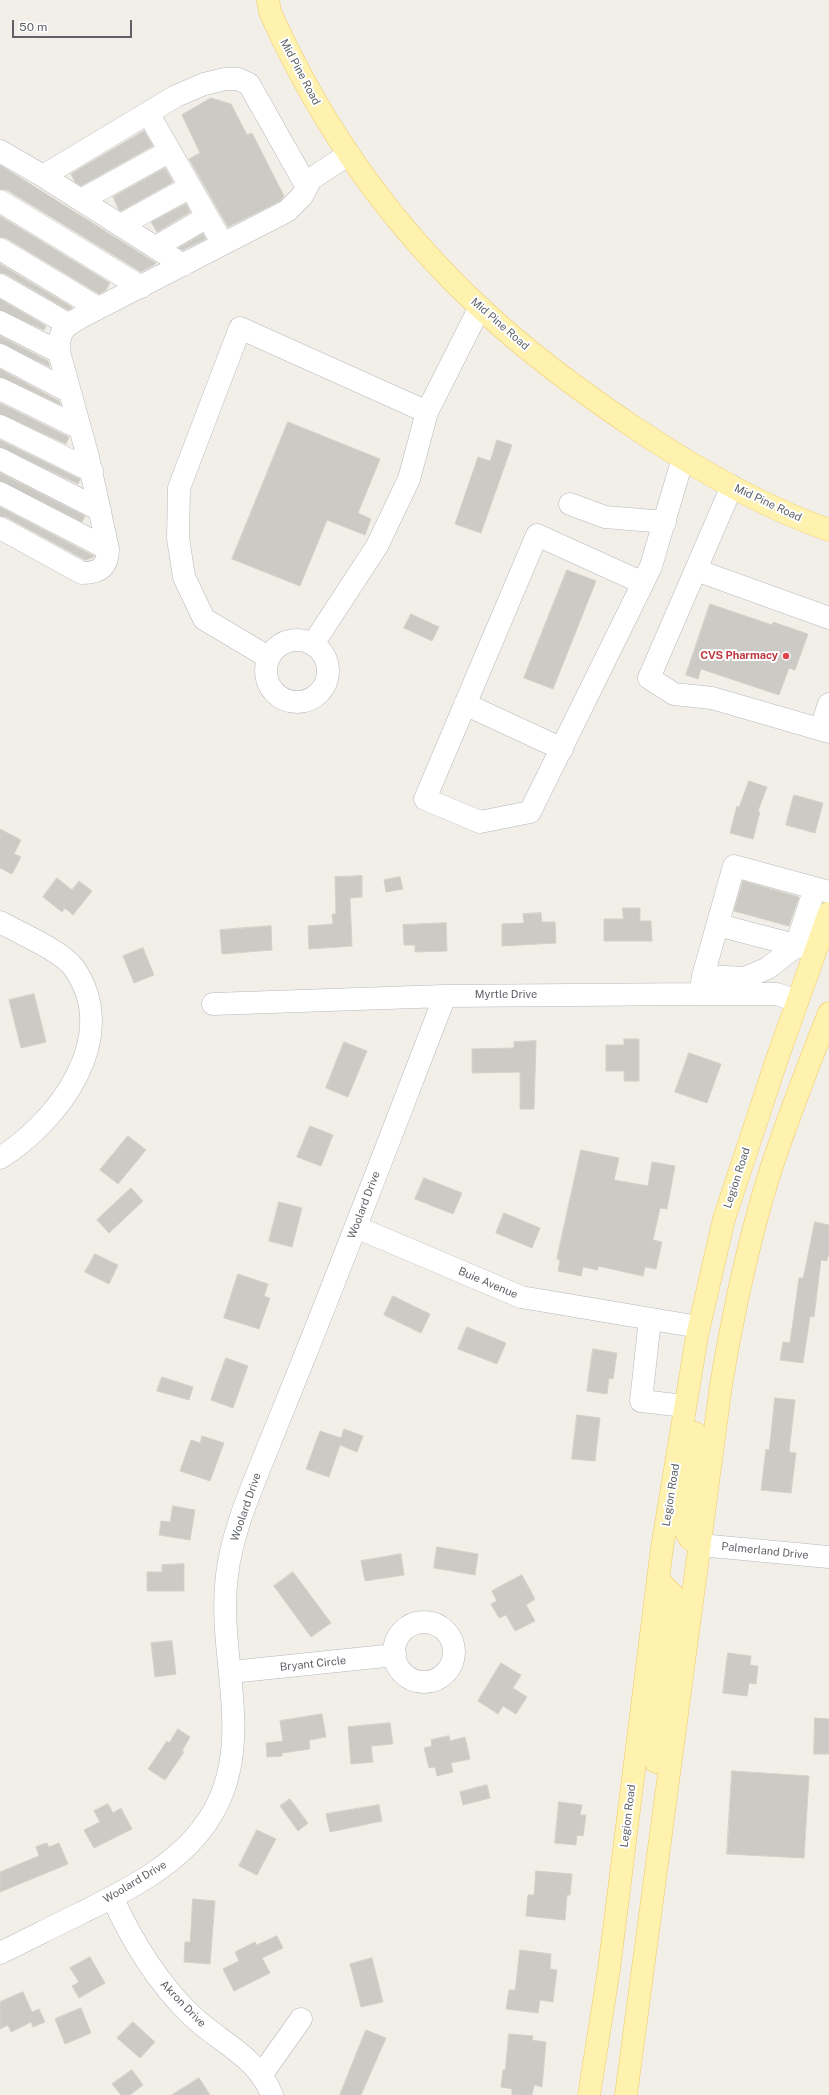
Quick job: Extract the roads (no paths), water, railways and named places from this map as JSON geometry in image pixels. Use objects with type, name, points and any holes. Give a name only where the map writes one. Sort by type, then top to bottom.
[{"type":"main road","name":"Mid Pine Road","points":[[265,4],[305,85],[368,182],[407,231],[480,307],[539,358],[600,404],[683,458],[773,507],[829,530]]},
{"type":"main road","name":"Legion Road","points":[[590,2095],[609,1970],[658,1580],[699,1327],[724,1219],[797,1002],[806,948],[829,912]]},
{"type":"main road","points":[[626,2095],[721,1385],[730,1328],[769,1176],[829,1013]]},
{"type":"main road","points":[[689,1382],[698,1404],[686,1532],[690,1539],[700,1545]]},
{"type":"main road","points":[[651,1910],[641,1886],[673,1609],[673,1595],[658,1580]]},
{"type":"main road","points":[[598,2039],[604,2064],[602,2095]]},
{"type":"street","points":[[43,176],[176,96],[204,84],[224,79],[238,79],[249,84],[307,187]]},
{"type":"street","points":[[148,114],[223,244]]},
{"type":"street","points":[[0,151],[43,176],[183,265]]},
{"type":"street","points":[[81,200],[170,151]]},
{"type":"street","points":[[0,528],[82,573],[93,573],[102,568],[108,559],[108,549],[92,472],[59,352],[60,334],[68,324],[287,211],[302,196],[311,179],[349,154]]},
{"type":"street","points":[[121,225],[190,187]]},
{"type":"street","points":[[0,201],[140,286]]},
{"type":"street","points":[[156,247],[207,217]]},
{"type":"street","points":[[0,250],[98,308]]},
{"type":"street","points":[[0,285],[68,324]]},
{"type":"street","points":[[313,644],[377,546],[409,479],[427,412],[480,307]]},
{"type":"street","points":[[0,322],[59,352]]},
{"type":"street","points":[[268,657],[204,619],[184,577],[178,538],[180,488],[240,328],[427,412]]},
{"type":"street","points":[[0,355],[70,392]]},
{"type":"street","points":[[0,389],[80,428]]},
{"type":"street","points":[[0,426],[92,472]]},
{"type":"street","points":[[643,583],[537,534],[425,799],[480,822],[530,812],[652,566],[683,458]]},
{"type":"street","points":[[0,459],[100,510]]},
{"type":"street","points":[[732,486],[649,678],[674,694],[712,698],[825,730],[829,704]]},
{"type":"street","points":[[0,493],[108,549]]},
{"type":"street","points":[[570,504],[605,517],[665,522]]},
{"type":"street","points":[[696,570],[829,618]]},
{"type":"street","points":[[296,639],[313,644],[321,650],[326,659],[328,669],[327,680],[323,689],[306,701],[296,702],[286,700],[273,691],[266,678],[265,667],[268,657],[273,650],[288,640],[296,639]]},
{"type":"street","points":[[465,704],[562,749]]},
{"type":"street","points":[[701,985],[734,866],[822,890],[806,948],[768,968],[745,986]]},
{"type":"street","points":[[0,922],[64,958],[74,968],[89,1005],[90,1026],[87,1052],[69,1091],[37,1131],[0,1158]]},
{"type":"street","points":[[718,925],[806,948]]},
{"type":"street","name":"Myrtle Drive","points":[[213,1004],[701,985],[745,986],[777,994],[797,1002]]},
{"type":"street","name":"Woolard Drive","points":[[0,1953],[112,1897],[148,1877],[172,1860],[197,1835],[217,1806],[226,1784],[233,1756],[235,1730],[225,1618],[225,1595],[229,1560],[238,1523],[356,1226],[445,996]]},
{"type":"street","name":"Buie Avenue","points":[[356,1226],[521,1297],[699,1327]]},
{"type":"street","points":[[650,1319],[641,1401],[686,1406]]},
{"type":"street","name":"Palmerland Drive","points":[[700,1545],[829,1557]]},
{"type":"street","name":"Bryant Circle","points":[[231,1672],[395,1655]]},
{"type":"street","name":"Akron Drive","points":[[112,1897],[130,1937],[146,1962],[171,1994],[207,2030],[252,2062],[262,2074],[272,2095]]},
{"type":"street","points":[[262,2074],[301,2019]]},
{"type":"place","name":"CVS Pharmacy","points":[[786,656]]}]
